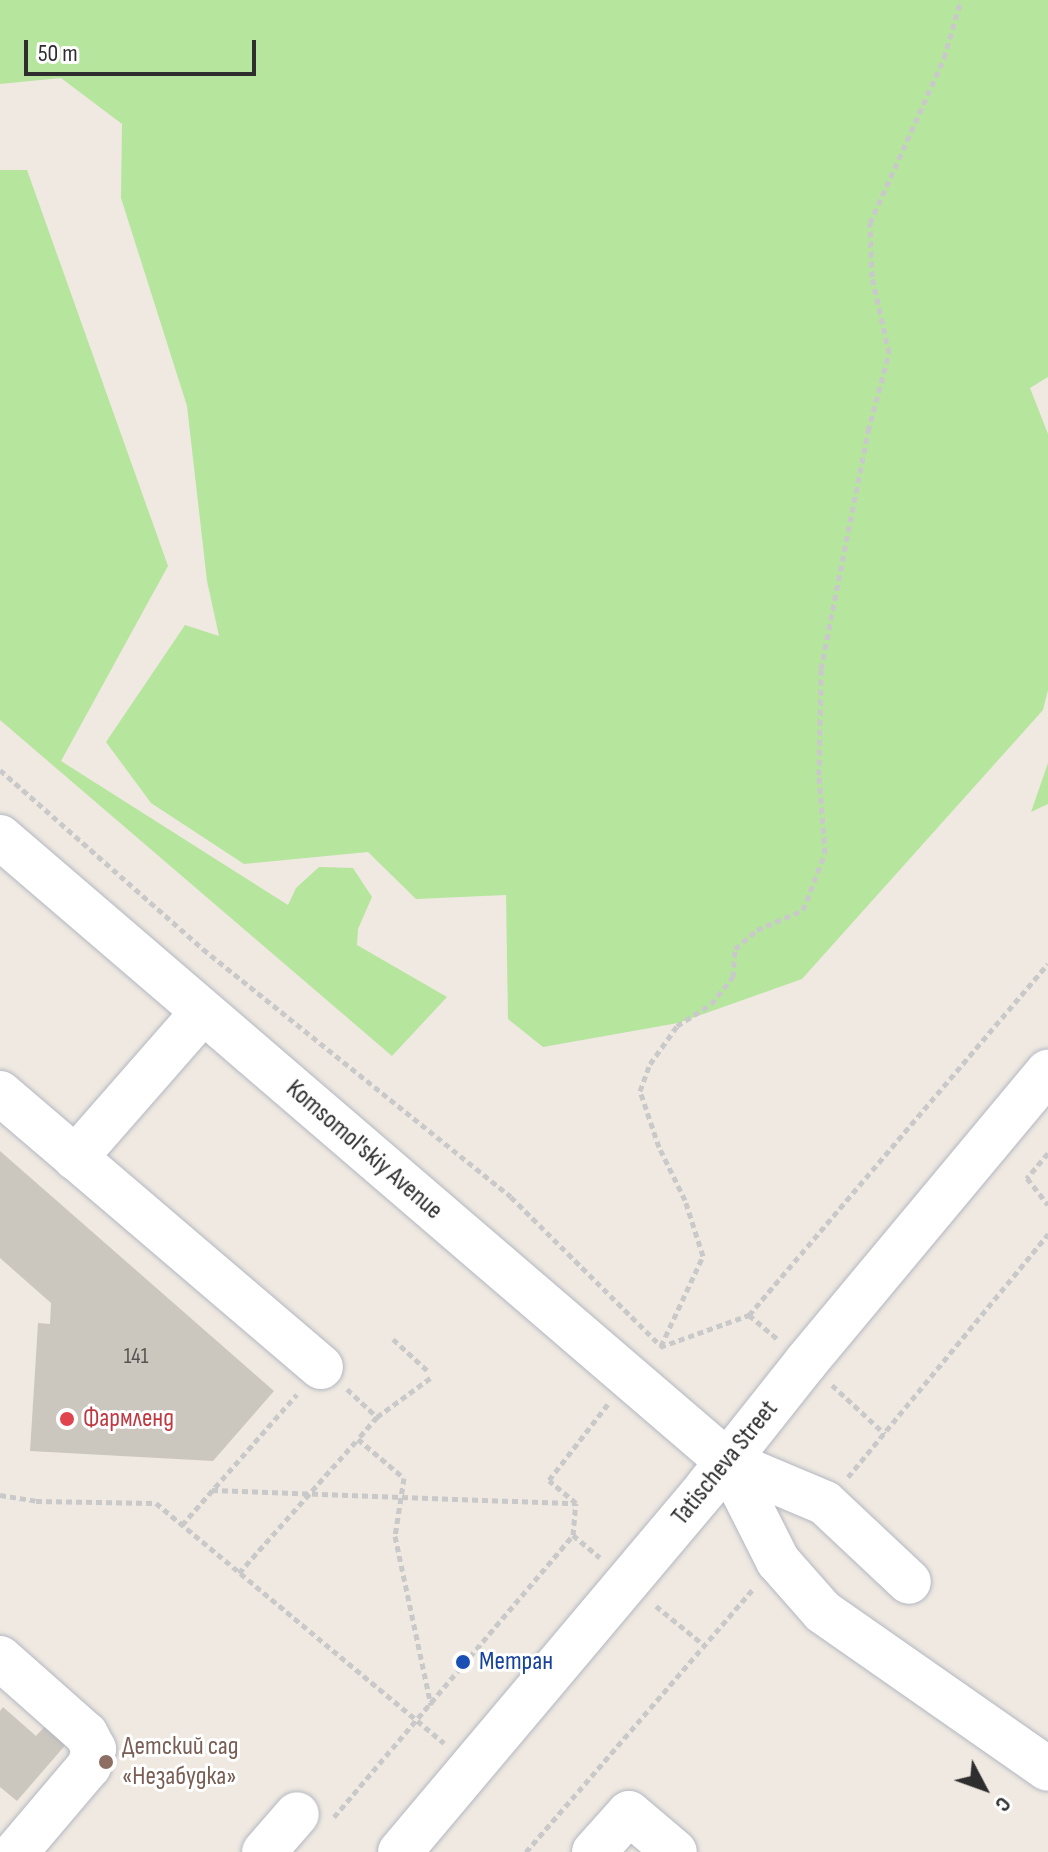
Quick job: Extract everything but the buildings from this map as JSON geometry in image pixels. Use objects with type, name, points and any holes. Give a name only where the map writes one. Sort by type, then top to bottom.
[{"type":"street","name":"Komsomol'skiy Avenue","points":[[0,837],[728,1462]]},
{"type":"street","points":[[75,1158],[203,1012]]},
{"type":"street","name":"Tatischeva Street","points":[[400,1852],[728,1462],[806,1362],[1048,1072]]},
{"type":"street","points":[[0,1093],[321,1367]]},
{"type":"street","points":[[728,1462],[825,1503],[909,1582]]},
{"type":"street","points":[[728,1462],[778,1561],[823,1612],[1048,1769]]},
{"type":"street","points":[[0,1658],[86,1734],[94,1749],[89,1766],[16,1852]]},
{"type":"street","points":[[594,1852],[629,1813],[675,1852]]},
{"type":"street","points":[[264,1852],[297,1814]]},
{"type":"path","points":[[0,770],[203,949],[511,1197],[661,1346],[703,1256],[685,1200],[659,1147],[640,1091],[650,1064],[677,1026],[711,1004],[733,977],[735,949],[757,930],[803,910],[825,853],[819,775],[821,669],[868,431],[889,353],[872,277],[870,223],[944,58],[961,0]]},
{"type":"path","points":[[1048,1153],[1027,1178],[1048,1205]]},
{"type":"path","points":[[239,1573],[377,1417],[431,1374],[393,1339]]},
{"type":"path","points":[[182,1525],[321,1367],[377,1417]]},
{"type":"path","points":[[358,1439],[404,1478],[395,1536],[431,1705]]},
{"type":"path","points":[[212,1490],[576,1503]]},
{"type":"path","points":[[0,1495],[36,1501],[156,1503],[471,1766]]},
{"type":"green space","points":[[0,0],[1048,0],[1048,377],[1030,388],[1048,434],[1048,690],[1043,710],[802,979],[678,1023],[543,1047],[508,1019],[506,895],[416,899],[368,852],[244,864],[151,803],[106,742],[185,625],[219,636],[207,581],[187,406],[121,198],[122,124],[61,78],[0,84]]},
{"type":"green space","points":[[0,170],[27,170],[168,566],[61,761],[288,905],[296,888],[319,867],[353,868],[372,897],[358,929],[357,945],[447,997],[392,1056],[0,720]]},
{"type":"green space","points":[[1048,763],[1048,804],[1031,812]]},
{"type":"place","name":"Фармленд","points":[[67,1419]]},
{"type":"place","name":"Метран","points":[[463,1662]]},
{"type":"place","name":"Детский сад «Незабудка»","points":[[106,1762]]}]
